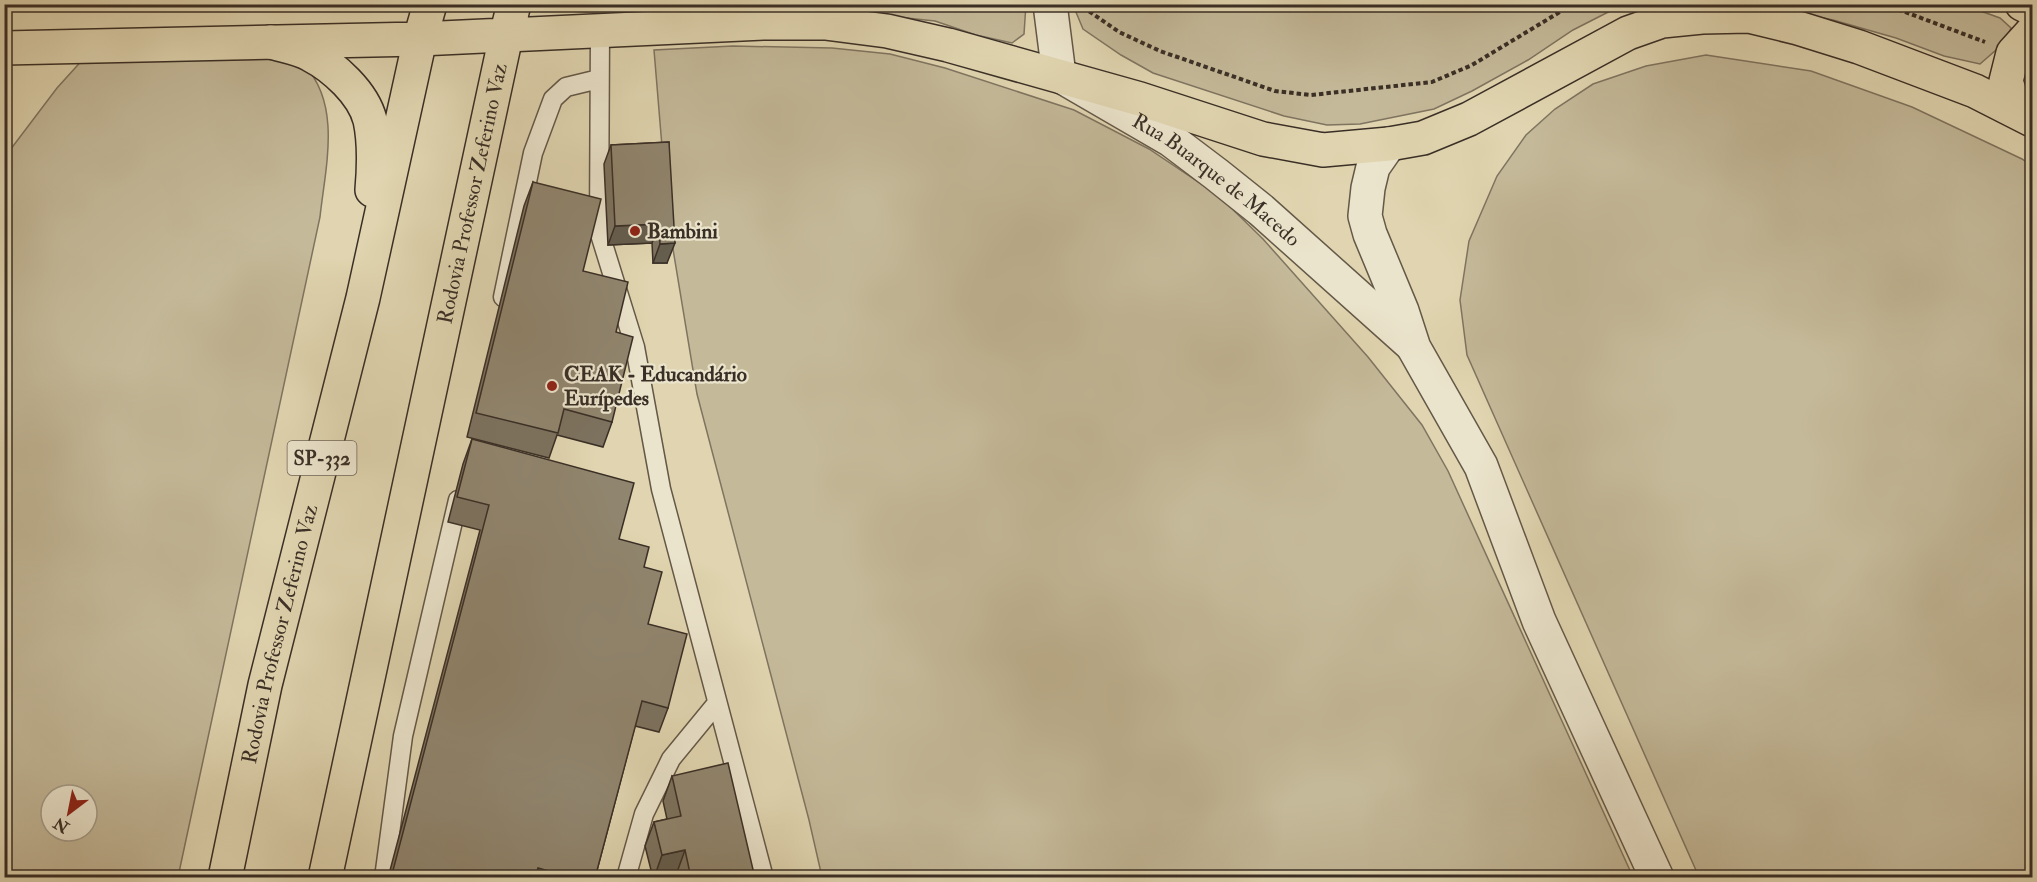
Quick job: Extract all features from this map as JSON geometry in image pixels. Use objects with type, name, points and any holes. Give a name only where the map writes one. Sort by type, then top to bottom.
[{"type":"main road","name":"Rodovia Professor Zeferino Vaz","points":[[225,878],[265,685],[363,298],[420,39],[430,4]]},
{"type":"main road","name":"Rodovia Professor Zeferino Vaz","points":[[325,878],[514,4]]},
{"type":"main road","points":[[1589,52],[1653,4]]},
{"type":"main road","points":[[2022,4],[2032,9]]},
{"type":"main road","points":[[4,48],[420,39],[764,23],[825,23],[887,31],[1059,75],[1263,139],[1323,150],[1389,144],[1423,138],[1469,119],[1589,52],[1628,33],[1662,21],[1749,16],[1859,47],[1975,90],[2024,115]]},
{"type":"main road","points":[[271,42],[309,54],[332,68],[353,90],[369,118],[374,149],[374,167],[363,298]]},
{"type":"main road","points":[[2023,43],[2006,81],[2024,115]]},
{"type":"street","points":[[1050,4],[1059,75]]},
{"type":"street","name":"Rua Buarque de Macedo","points":[[1059,75],[1171,140],[1216,174],[1261,210],[1414,348]]},
{"type":"street","points":[[1389,144],[1373,167],[1368,188],[1365,216],[1370,234],[1402,311],[1414,348],[1481,466],[1539,621],[1657,878]]},
{"type":"lane","points":[[600,30],[599,231],[635,347],[661,489],[764,878]]},
{"type":"lane","points":[[499,315],[533,153],[552,99],[566,87],[599,79]]},
{"type":"lane","points":[[384,878],[403,736],[462,486]]},
{"type":"lane","points":[[626,878],[644,814],[671,759],[717,703]]},
{"type":"path","points":[[1080,4],[1119,32],[1160,51],[1275,91],[1311,96],[1432,82],[1472,65],[1573,4]]},
{"type":"path","points":[[1884,4],[2023,43]]},
{"type":"shaded area","points":[[1026,4],[1024,34],[1012,43],[976,35],[935,21],[810,8],[587,12],[551,10],[545,5]]},
{"type":"shaded area","points":[[1073,5],[1622,5],[1573,30],[1528,60],[1472,91],[1434,109],[1360,124],[1327,125],[1284,116],[1153,73],[1083,29]]},
{"type":"shaded area","points":[[1758,5],[1964,5],[2000,18],[2011,28],[2004,43],[1980,64],[1944,56],[1896,38],[1833,20]]},
{"type":"shaded area","points":[[271,42],[305,66],[324,100],[327,119],[327,159],[320,217],[178,877],[5,877],[4,158],[57,88],[95,46]]},
{"type":"shaded area","points":[[733,46],[832,48],[890,54],[945,68],[1074,110],[1149,149],[1219,196],[1263,239],[1368,357],[1422,425],[1448,471],[1633,877],[822,877],[697,394],[668,219],[654,50]]},
{"type":"shaded area","points":[[2032,53],[2032,96],[2022,89],[2025,62]]},
{"type":"shaded area","points":[[1706,55],[1811,71],[1912,107],[2022,159],[2032,166],[2032,877],[1699,877],[1467,355],[1460,300],[1469,241],[1497,176],[1526,135],[1555,109],[1593,84],[1646,66]]},
{"type":"building","points":[[669,142],[675,243],[660,244],[659,224],[615,226],[611,145]]},
{"type":"building","points":[[533,182],[601,199],[583,271],[628,282],[616,332],[633,337],[612,422],[564,409],[558,433],[476,413]]},
{"type":"building","points":[[472,439],[634,483],[619,539],[649,547],[644,567],[662,572],[648,624],[687,634],[668,708],[642,701],[595,878],[573,878],[538,868],[535,878],[391,878],[489,505],[457,497]]},
{"type":"building","points":[[728,763],[755,878],[691,878],[685,850],[662,855],[654,822],[681,816],[672,776]]},
{"type":"place","name":"Bambini","points":[[635,231]]},
{"type":"place","name":"CEAK - Educandário Eurípedes","points":[[552,386]]}]
